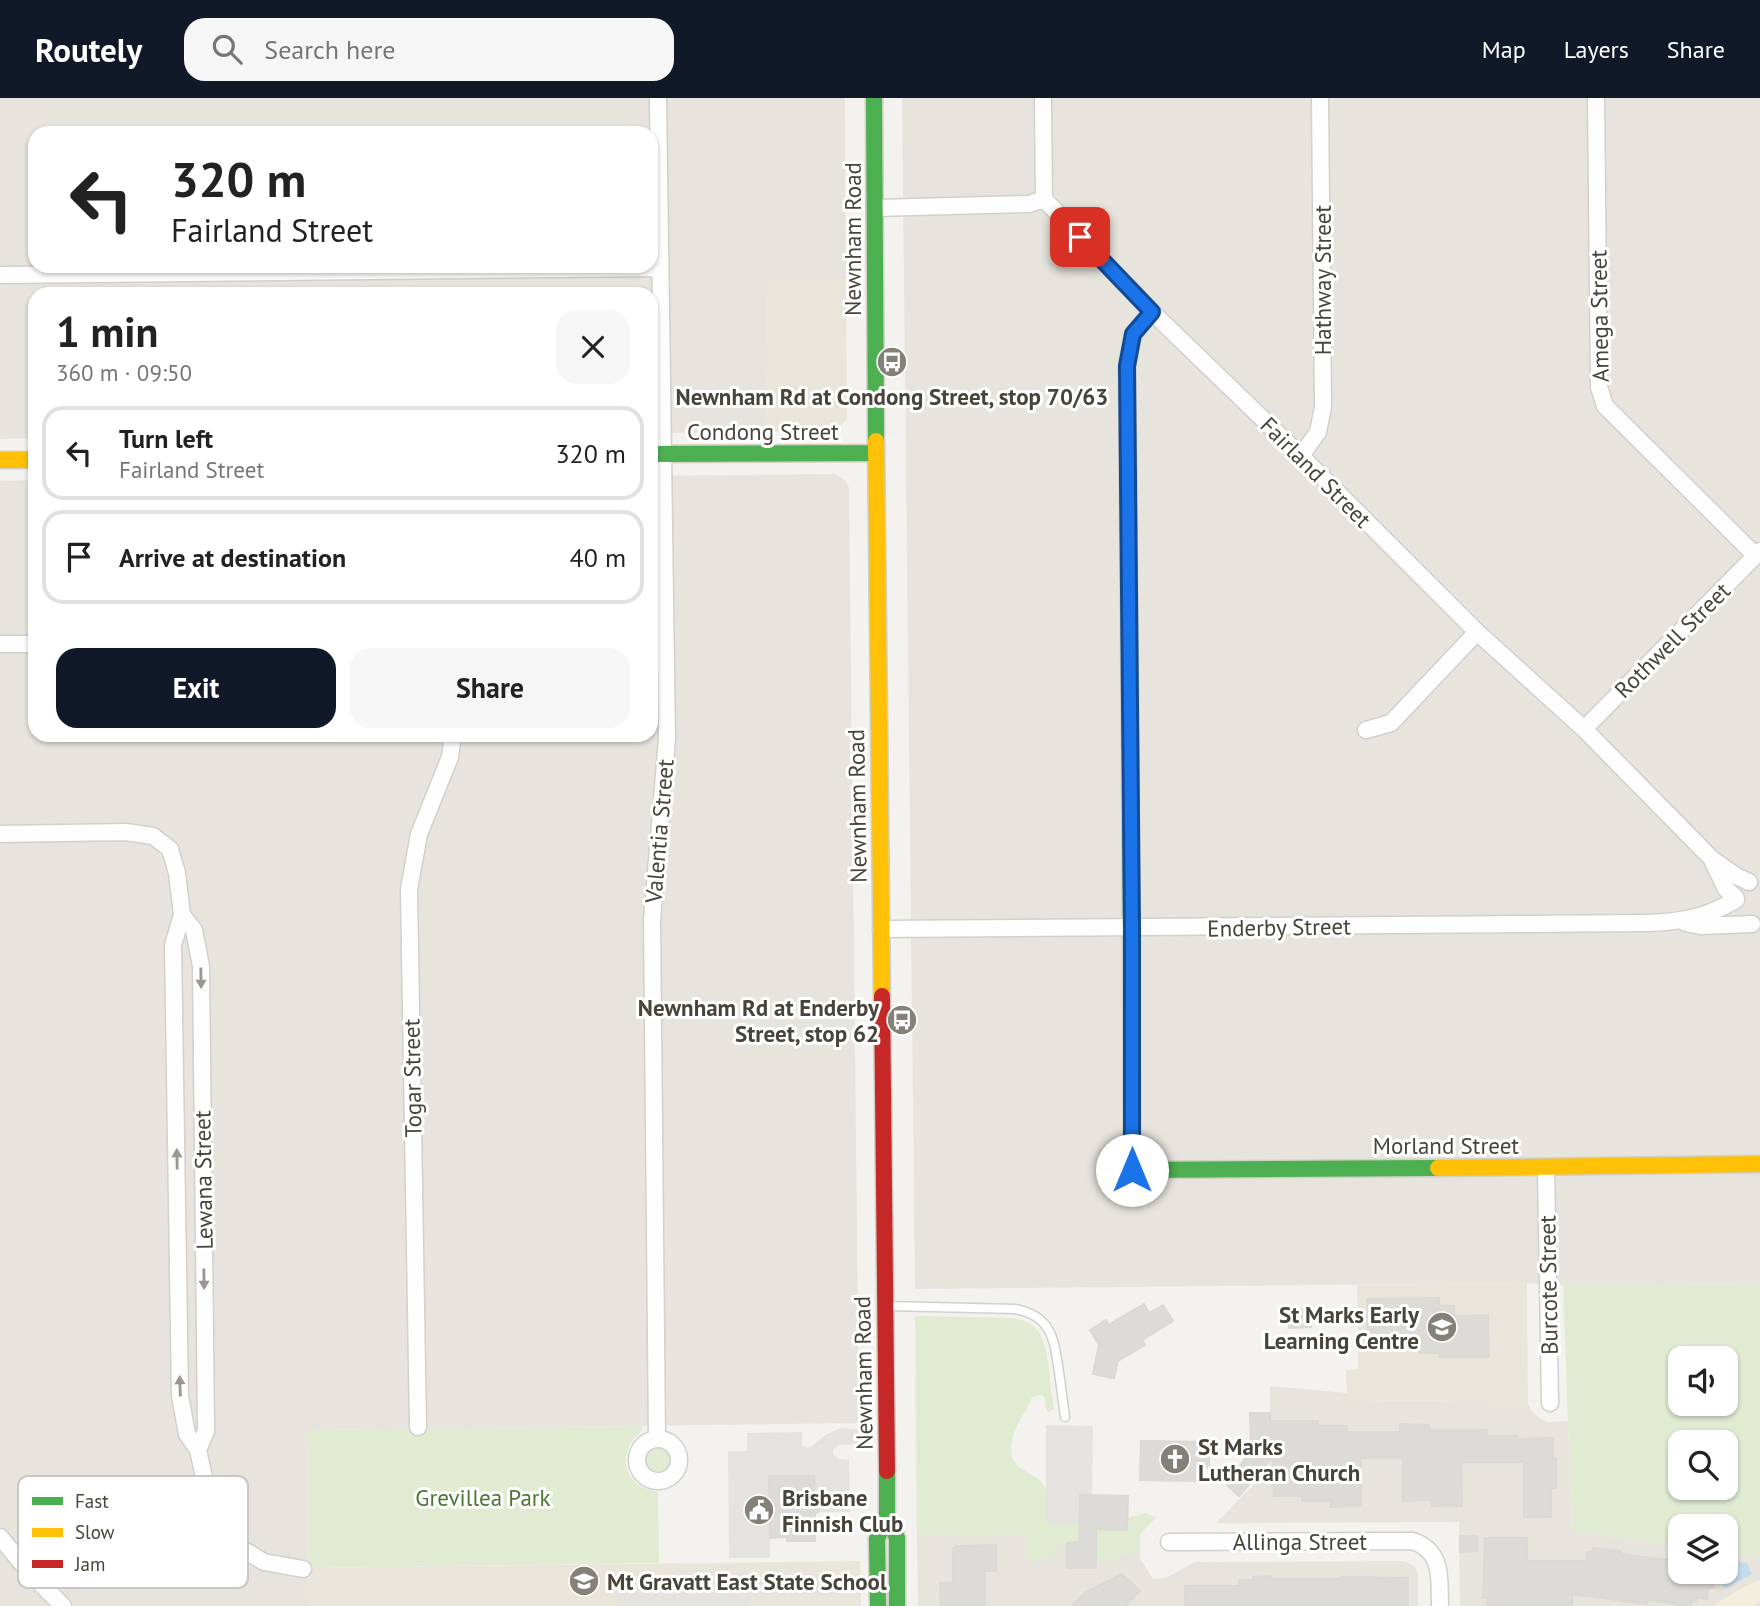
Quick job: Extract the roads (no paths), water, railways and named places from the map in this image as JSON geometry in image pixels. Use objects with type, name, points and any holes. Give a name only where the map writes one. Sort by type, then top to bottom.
[{"type":"street","name":"Valentia Street","points":[[658,98],[658,392]]},
{"type":"street","name":"Newnham Road","points":[[874,98],[887,1514],[897,1538],[897,1606]]},
{"type":"street","points":[[875,208],[1029,204],[1044,200],[1043,98]]},
{"type":"street","name":"Hathway Street","points":[[1301,456],[1318,432],[1322,407],[1320,98]]},
{"type":"street","name":"Amega Street","points":[[1596,98],[1599,387],[1605,406],[1758,553]]},
{"type":"street","name":"Fairland Street","points":[[1044,200],[1152,312],[1477,632],[1584,729],[1712,859],[1737,876],[1755,881]]},
{"type":"street","points":[[0,275],[189,273]]},
{"type":"street","points":[[1132,928],[1127,366],[1133,334],[1152,312]]},
{"type":"street","name":"Condong Street","points":[[658,454],[876,453]]},
{"type":"street","points":[[0,460],[28,460]]},
{"type":"street","name":"Valentia Street","points":[[657,1438],[652,920],[667,739],[658,482]]},
{"type":"street","name":"Rothwell Street","points":[[1584,729],[1758,553]]},
{"type":"street","points":[[1366,730],[1391,723],[1477,632]]},
{"type":"street","points":[[0,645],[28,644]]},
{"type":"street","name":"Togar Street","points":[[418,1427],[409,889],[419,834],[450,757],[452,742]]},
{"type":"street","name":"Lewana Street","points":[[0,834],[126,832],[153,836],[170,849],[177,873],[182,915],[173,945],[180,1395],[187,1434],[198,1450],[204,1476]]},
{"type":"street","name":"Fairland Street","points":[[1712,859],[1726,889],[1736,899],[1740,915],[1756,924]]},
{"type":"street","points":[[1736,899],[1743,886],[1755,881]]},
{"type":"street","name":"Enderby Street","points":[[1677,922],[1707,914],[1736,899]]},
{"type":"street","name":"Lewana Street","points":[[182,915],[194,930],[201,966],[205,1431],[198,1450]]},
{"type":"street","name":"Enderby Street","points":[[881,929],[1677,922],[1701,926],[1756,924]]},
{"type":"street","name":"Morland Street","points":[[1132,928],[1132,1170],[1760,1164]]},
{"type":"street","name":"Burcote Street","points":[[1546,1167],[1550,1403]]},
{"type":"street","name":"Newnham Road","points":[[878,1606],[877,1539],[887,1514]]},
{"type":"street","points":[[0,1536],[18,1558]]},
{"type":"street","name":"Allinga Street","points":[[1169,1542],[1405,1541],[1422,1545],[1429,1550],[1438,1565],[1440,1606]]},
{"type":"street","name":"Lewana Street","points":[[248,1552],[264,1562],[303,1569]]},
{"type":"street","points":[[45,1588],[63,1606]]},
{"type":"lane","points":[[885,1306],[1015,1309],[1035,1315],[1044,1322],[1053,1336],[1065,1417]]},
{"type":"water","points":[[1738,1562],[1747,1563],[1752,1574],[1738,1582]]},
{"type":"place","name":"Newnham Rd at Condong Street, stop 70/63","points":[[892,362]]},
{"type":"place","name":"Newnham Rd at Enderby Street, stop 62","points":[[902,1020]]},
{"type":"place","name":"St Marks Early Learning Centre","points":[[1442,1327]]},
{"type":"place","name":"St Marks Lutheran Church","points":[[1175,1459]]},
{"type":"place","name":"Brisbane Finnish Club","points":[[759,1510]]},
{"type":"place","name":"Mt Gravatt East State School","points":[[584,1581]]},
{"type":"park label","name":"Grevillea Park","points":[[483,1497]]}]
